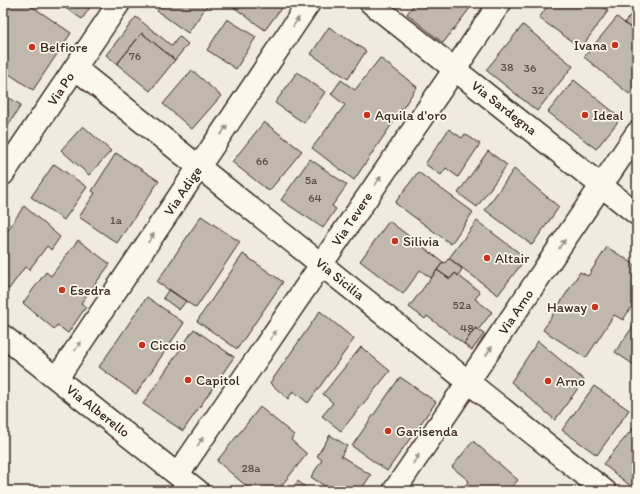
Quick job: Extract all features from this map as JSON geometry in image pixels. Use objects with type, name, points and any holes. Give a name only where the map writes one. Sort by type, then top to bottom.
[{"type":"street","name":"Via Po","points":[[3,174],[119,3]]},
{"type":"street","name":"Via Adige","points":[[57,378],[309,3]]},
{"type":"street","name":"Via Sardegna","points":[[371,3],[637,214]]},
{"type":"street","name":"Via Tevere","points":[[191,486],[321,264],[500,3]]},
{"type":"street","name":"Via Sicilia","points":[[75,68],[605,491]]},
{"type":"street","name":"Via Arno","points":[[394,491],[637,134]]},
{"type":"street","name":"Via Alberello","points":[[3,336],[191,486]]},
{"type":"building","name":"Belfiore","points":[[6,3],[27,3],[71,33],[33,90],[3,70],[3,7]]},
{"type":"building","points":[[58,3],[93,3],[82,19]]},
{"type":"building","points":[[163,3],[209,3],[188,33],[157,11]]},
{"type":"building","points":[[228,3],[285,3],[265,30]]},
{"type":"building","points":[[415,3],[474,3],[443,43],[407,14]]},
{"type":"building","points":[[550,3],[597,3],[608,11],[581,48],[539,18]]},
{"type":"building","points":[[637,7],[637,33],[624,23]]},
{"type":"building","points":[[136,17],[172,46],[179,36],[188,44],[175,60],[142,33],[117,64],[106,55]]},
{"type":"building","name":"Ivana","points":[[617,17],[637,33],[637,85],[629,94],[584,57]]},
{"type":"building","points":[[227,19],[256,37],[236,69],[207,50]]},
{"type":"building","points":[[523,25],[573,66],[537,111],[486,70]]},
{"type":"building","points":[[329,27],[366,51],[348,79],[311,54]]},
{"type":"building","points":[[142,33],[175,60],[150,91],[117,64]]},
{"type":"building","name":"Aquila d'oro","points":[[380,58],[417,87],[354,180],[312,148],[345,105],[331,94],[341,80],[355,90]]},
{"type":"building","points":[[192,70],[221,96],[192,129],[163,104]]},
{"type":"building","points":[[297,72],[325,92],[304,123],[275,103]]},
{"type":"building","name":"Ideal","points":[[574,80],[621,118],[596,149],[548,112]]},
{"type":"building","points":[[3,94],[21,105],[3,134]]},
{"type":"building","points":[[264,122],[302,151],[269,191],[232,162]]},
{"type":"building","points":[[83,126],[111,151],[89,175],[61,150]]},
{"type":"building","points":[[449,129],[462,138],[465,134],[480,144],[458,177],[446,168],[441,175],[425,164]]},
{"type":"building","points":[[488,151],[507,165],[477,207],[458,193]]},
{"type":"building","points":[[116,153],[159,181],[117,243],[79,217],[95,193],[92,191]]},
{"type":"building","points":[[310,159],[347,185],[332,206],[336,209],[323,228],[281,200]]},
{"type":"building","points":[[54,164],[87,187],[64,220],[31,197]]},
{"type":"building","points":[[514,169],[559,207],[532,245],[485,210]]},
{"type":"building","points":[[418,172],[473,212],[451,244],[395,203]]},
{"type":"building","points":[[24,206],[60,237],[51,250],[47,246],[29,270],[25,267],[9,289],[3,285],[3,237]]},
{"type":"building","points":[[201,216],[240,242],[196,308],[157,282]]},
{"type":"building","name":"Silivia","points":[[389,221],[443,262],[431,278],[420,270],[403,294],[360,261]]},
{"type":"building","name":"Altair","points":[[477,221],[526,258],[498,295],[449,258]]},
{"type":"building","name":"Esedra","points":[[78,240],[110,264],[81,303],[86,307],[68,333],[57,325],[54,329],[23,303],[46,272],[51,276]]},
{"type":"building","name":"Haway","points":[[607,247],[637,266],[637,298],[623,320],[614,315],[586,358],[543,330],[580,272],[588,276]]},
{"type":"building","points":[[243,254],[283,282],[237,349],[197,321]]},
{"type":"building","points":[[449,258],[462,269],[458,276],[455,273],[450,279],[437,270],[443,262],[445,263]]},
{"type":"building","points":[[437,270],[450,279],[455,273],[480,292],[475,299],[492,312],[478,330],[475,328],[464,344],[427,316],[425,319],[409,307]]},
{"type":"building","points":[[169,289],[186,301],[179,310],[163,298]]},
{"type":"building","name":"Ciccio","points":[[147,297],[184,323],[136,394],[99,367]]},
{"type":"building","points":[[320,311],[354,339],[308,403],[293,391],[288,399],[270,383]]},
{"type":"building","points":[[637,321],[637,367],[615,352]]},
{"type":"building","points":[[475,328],[484,334],[472,350],[464,344]]},
{"type":"building","name":"Capitol","points":[[194,329],[234,357],[183,431],[143,404]]},
{"type":"building","name":"Arno","points":[[538,341],[584,380],[555,420],[511,382]]},
{"type":"building","points":[[361,347],[390,371],[341,431],[322,416],[333,403],[323,394]]},
{"type":"building","name":"Garisenda","points":[[400,377],[436,402],[387,471],[352,446]]},
{"type":"building","points":[[594,386],[629,410],[597,455],[562,430]]},
{"type":"building","points":[[260,407],[294,435],[291,440],[307,454],[277,491],[252,491],[217,461]]},
{"type":"building","points":[[635,426],[637,428],[637,491],[603,464]]},
{"type":"building","points":[[330,435],[347,446],[341,456],[371,475],[360,491],[332,491],[311,477],[322,460],[317,456]]},
{"type":"building","points":[[473,441],[518,480],[508,491],[460,491],[469,481],[452,467]]},
{"type":"building","points":[[298,481],[310,491],[290,491]]},
{"type":"building","points":[[525,487],[530,491],[522,491]]},
{"type":"place","name":"Ivana","points":[[615,45]]},
{"type":"place","name":"Belfiore","points":[[32,47]]},
{"type":"place","name":"Aquila d'oro","points":[[367,115]]},
{"type":"place","name":"Ideal","points":[[585,115]]},
{"type":"place","name":"Silivia","points":[[395,241]]},
{"type":"place","name":"Altair","points":[[487,258]]},
{"type":"place","name":"Esedra","points":[[62,290]]},
{"type":"place","name":"Haway","points":[[595,307]]},
{"type":"place","name":"Ciccio","points":[[142,345]]},
{"type":"place","name":"Capitol","points":[[188,380]]},
{"type":"place","name":"Arno","points":[[548,381]]},
{"type":"place","name":"Garisenda","points":[[388,431]]}]
